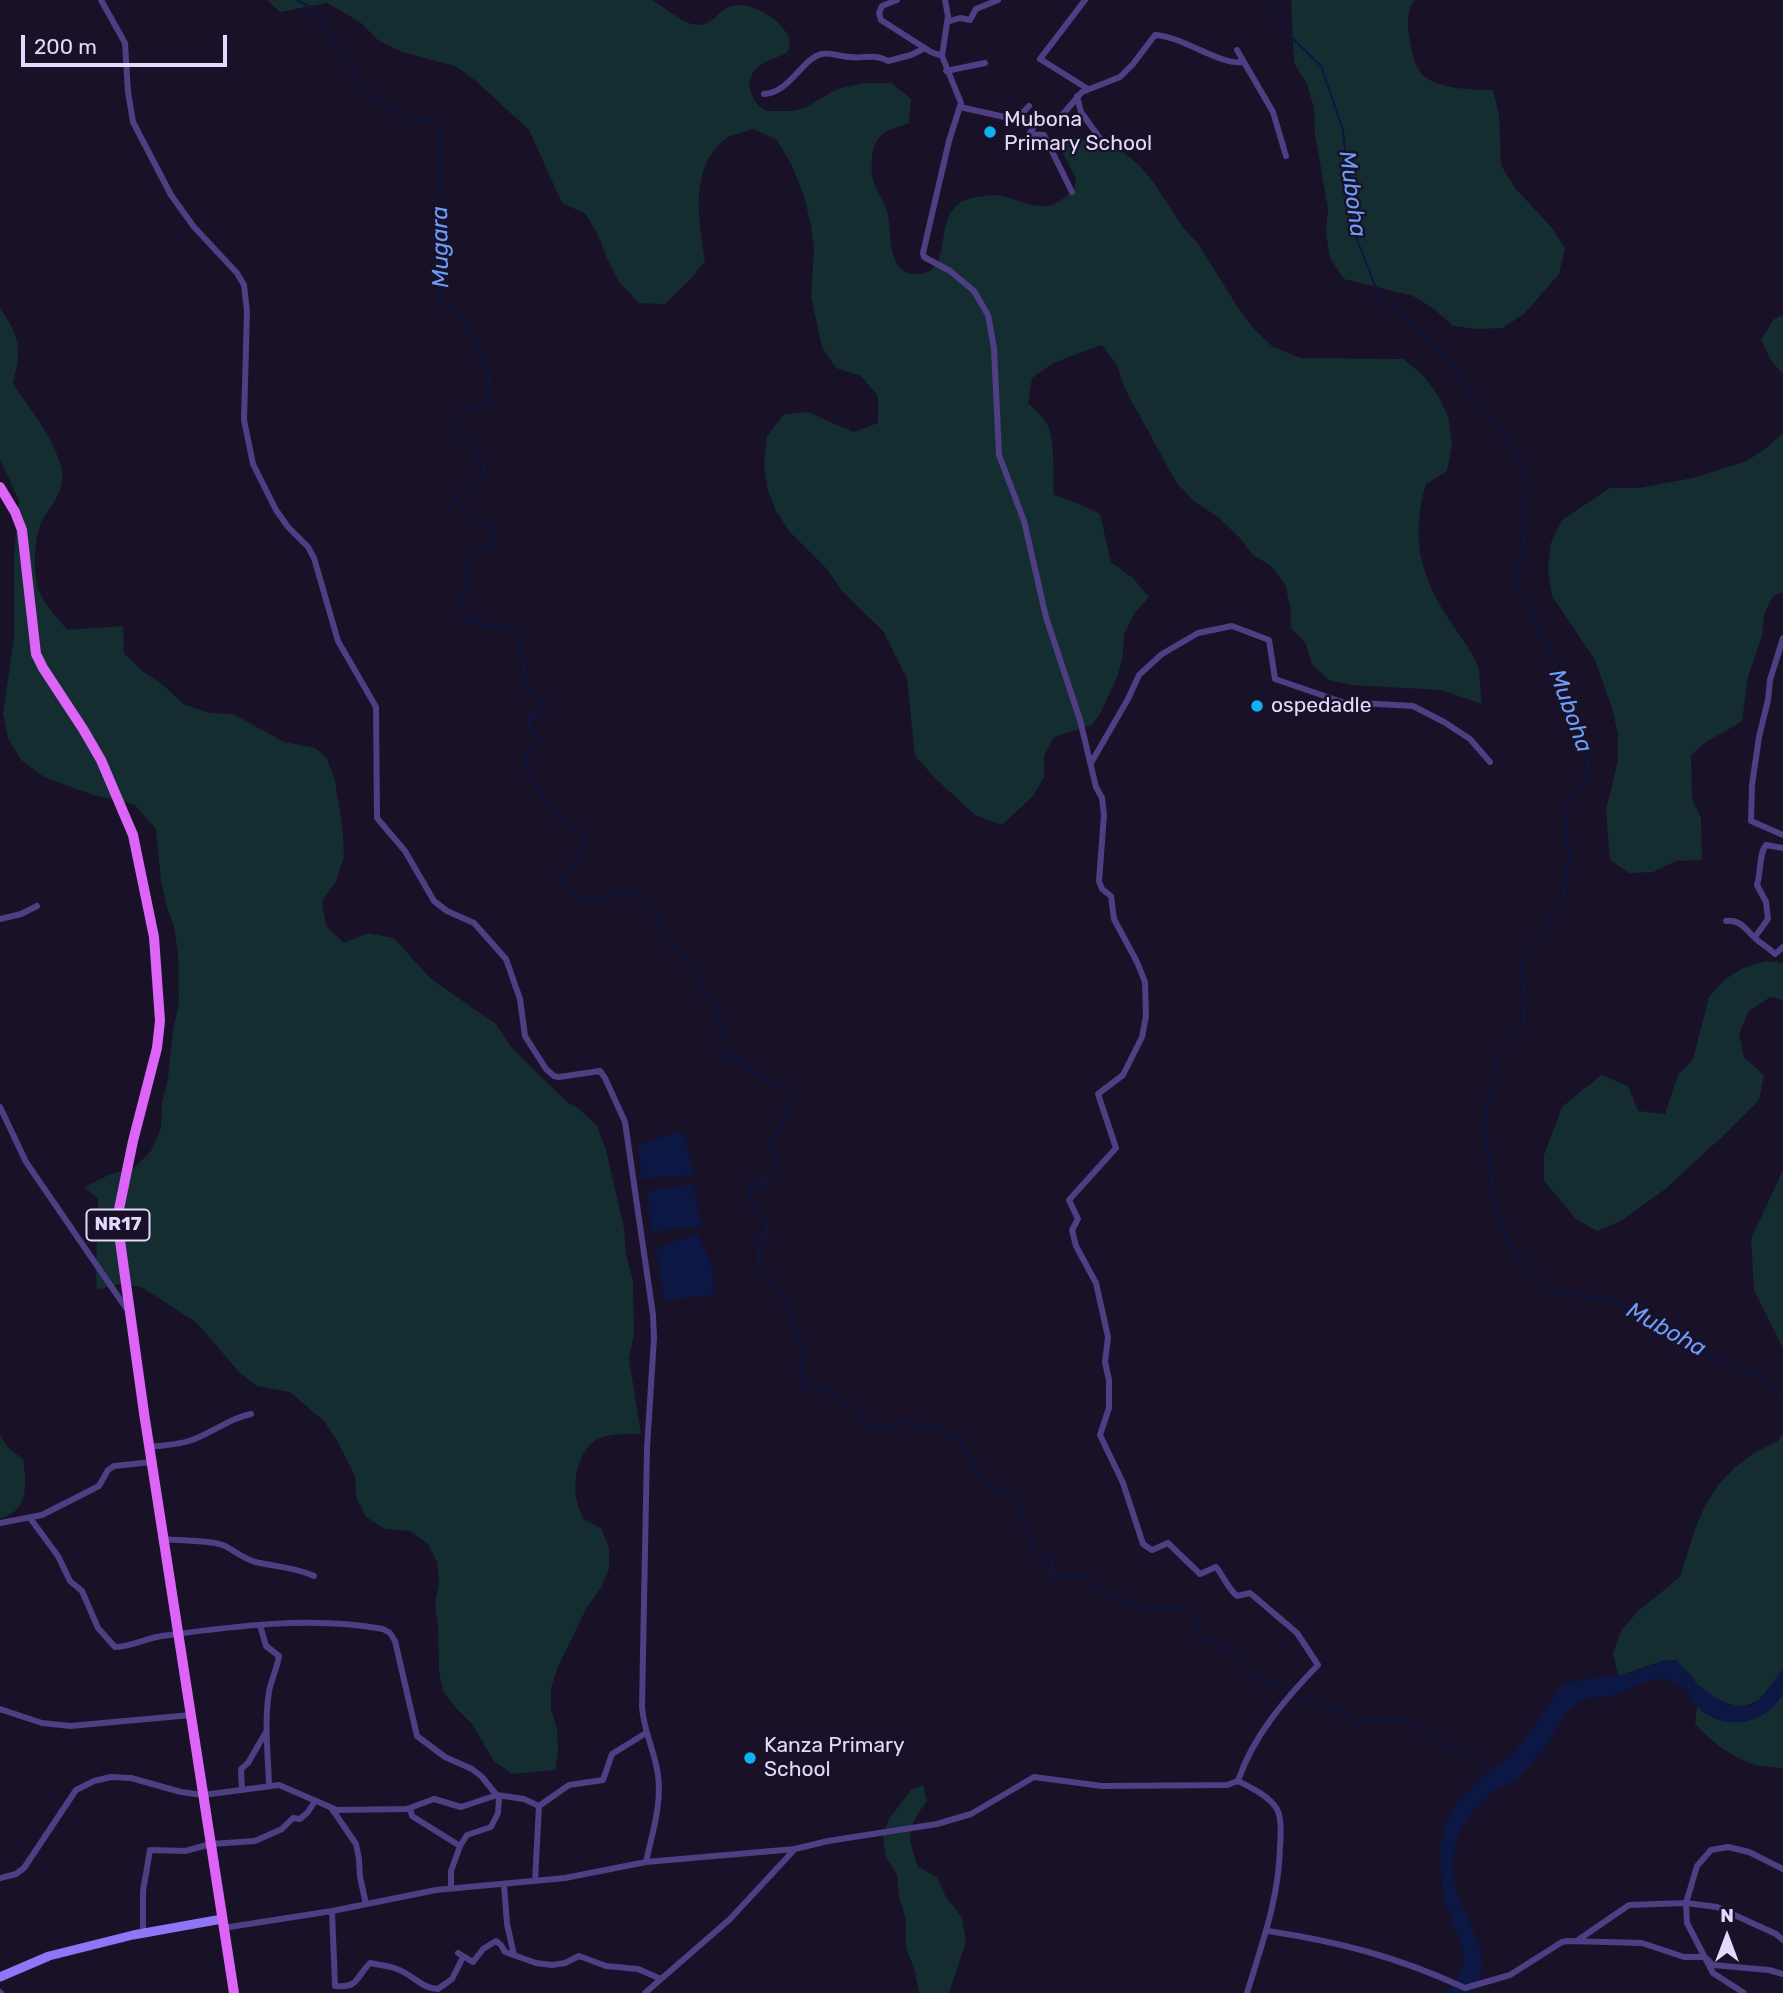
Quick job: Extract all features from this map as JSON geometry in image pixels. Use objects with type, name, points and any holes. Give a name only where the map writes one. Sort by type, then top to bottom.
[{"type":"main road","name":"NR17","points":[[0,487],[22,530],[37,653],[43,668],[101,760],[133,835],[154,937],[160,1021],[157,1048],[133,1141],[117,1219],[234,1993]]},
{"type":"main road","points":[[0,1977],[40,1959],[143,1933],[223,1924]]},
{"type":"street","points":[[101,0],[125,43],[133,122],[171,195],[194,227],[237,273],[244,285],[247,311],[244,420],[253,464],[276,510],[308,547],[314,558],[338,641],[376,707],[377,818],[405,851],[434,901],[447,911],[474,923],[506,959],[520,999],[525,1036],[546,1069],[559,1077],[600,1071],[625,1122],[652,1301],[654,1338],[647,1448],[642,1660],[643,1724],[658,1774],[659,1795],[646,1862]]},
{"type":"street","points":[[897,0],[882,6],[879,13],[881,19],[942,56]]},
{"type":"street","points":[[945,0],[948,10],[942,56],[946,71],[961,100],[923,253],[924,257],[950,271],[974,291],[988,315],[994,348],[999,455],[1024,521],[1046,617],[1102,797],[1104,833],[1099,881],[1102,889],[1111,896],[1114,919],[1145,982],[1146,1016],[1142,1037],[1123,1075],[1098,1094],[1116,1147],[1069,1200],[1078,1219],[1072,1230],[1076,1246],[1096,1283],[1108,1337],[1105,1362],[1109,1380],[1109,1408],[1100,1436],[1123,1483],[1143,1544],[1152,1550],[1168,1542],[1200,1574],[1216,1567],[1224,1577],[1227,1587],[1237,1596],[1250,1593],[1297,1633],[1318,1665],[1261,1733],[1245,1759],[1238,1781]]},
{"type":"street","points":[[947,22],[960,18],[970,19],[976,9],[998,0]]},
{"type":"street","points":[[1085,0],[1040,58],[1088,89]]},
{"type":"street","points":[[960,107],[1036,124],[1051,120],[1063,114],[1077,96],[1088,89],[1120,77],[1155,35],[1195,46],[1233,64],[1243,62]]},
{"type":"street","points":[[764,94],[775,93],[819,54],[835,53],[849,58],[880,56],[888,61],[925,48]]},
{"type":"street","points":[[1237,50],[1273,112],[1286,156]]},
{"type":"street","points":[[946,71],[985,63]]},
{"type":"street","points":[[1077,96],[1080,112],[1104,144]]},
{"type":"street","points":[[1017,119],[1029,106]]},
{"type":"street","points":[[1036,124],[1029,134],[1044,135],[1072,192]]},
{"type":"street","points":[[1091,763],[1139,675],[1162,654],[1198,633],[1232,626],[1269,640],[1275,679],[1342,702],[1413,706],[1470,739],[1490,762]]},
{"type":"street","points":[[1783,638],[1770,680],[1759,737],[1752,785],[1751,821],[1783,835]]},
{"type":"street","points":[[1755,937],[1768,919],[1766,902],[1757,884],[1762,867],[1762,849],[1766,845],[1783,848]]},
{"type":"street","points":[[0,919],[21,914],[37,906]]},
{"type":"street","points":[[1726,921],[1739,922],[1775,954],[1783,947]]},
{"type":"street","points":[[0,1107],[26,1162],[130,1312]]},
{"type":"street","points":[[150,1447],[188,1441],[236,1417],[251,1414]]},
{"type":"street","points":[[0,1523],[43,1515],[99,1486],[108,1470],[114,1466],[152,1462]]},
{"type":"street","points":[[30,1518],[58,1556],[70,1581],[82,1591],[98,1628],[115,1647],[179,1633],[260,1625],[334,1622],[383,1629],[390,1633],[395,1641],[417,1736],[445,1757],[472,1769],[499,1798],[498,1813],[491,1827],[467,1835],[460,1846],[451,1871],[451,1888]]},
{"type":"street","points":[[164,1539],[193,1543],[212,1542],[225,1546],[249,1561],[302,1570],[314,1576]]},
{"type":"street","points":[[260,1625],[266,1646],[279,1656],[269,1690],[266,1732],[269,1785]]},
{"type":"street","points":[[0,1709],[41,1723],[70,1726],[191,1715]]},
{"type":"street","points":[[242,1790],[241,1769],[248,1763],[266,1732]]},
{"type":"street","points":[[539,1806],[569,1785],[603,1780],[612,1754],[646,1732]]},
{"type":"street","points":[[0,1878],[16,1874],[24,1868],[76,1790],[94,1781],[111,1777],[131,1778],[181,1792],[203,1795],[269,1785],[285,1787],[332,1809],[356,1811],[410,1808],[434,1799],[461,1807],[477,1804],[497,1795],[524,1799],[539,1806]]},
{"type":"street","points":[[223,1924],[332,1911],[451,1888],[585,1875],[646,1862],[795,1849],[828,1841],[937,1824],[965,1817],[1034,1777],[1109,1786],[1227,1785],[1238,1781],[1271,1802],[1279,1816],[1280,1874],[1268,1931],[1247,1993]]},
{"type":"street","points":[[143,1933],[143,1891],[150,1850],[185,1851],[211,1844],[255,1841],[282,1829],[293,1818],[300,1819],[309,1812],[315,1801]]},
{"type":"street","points":[[535,1881],[539,1806]]},
{"type":"street","points":[[410,1808],[412,1816],[460,1846]]},
{"type":"street","points":[[332,1809],[356,1844],[366,1904]]},
{"type":"street","points":[[1744,1993],[1713,1973],[1687,1923],[1686,1903],[1697,1866],[1711,1850],[1728,1847],[1742,1850],[1783,1869]]},
{"type":"street","points":[[645,1993],[730,1919],[795,1849]]},
{"type":"street","points":[[503,1884],[507,1924],[514,1955]]},
{"type":"street","points":[[1576,1941],[1629,1905],[1686,1903],[1717,1907],[1776,1934],[1783,1940]]},
{"type":"street","points":[[332,1911],[334,1986],[346,1987],[355,1984],[370,1963],[384,1968],[394,1967],[434,1991],[452,1979],[461,1955],[473,1962],[484,1949],[496,1941],[505,1952],[536,1963],[552,1965],[582,1956],[606,1966],[638,1969],[662,1979]]},
{"type":"street","points":[[1268,1931],[1390,1957],[1465,1988],[1510,1975],[1562,1942],[1642,1943],[1684,1957],[1705,1956]]},
{"type":"street","points":[[1705,1956],[1713,1965],[1769,1970],[1783,1974]]},
{"type":"green space","points":[[267,0],[652,0],[681,19],[699,25],[708,23],[731,6],[756,9],[773,18],[786,31],[790,42],[787,53],[763,63],[753,72],[749,84],[751,93],[756,103],[766,111],[805,108],[837,89],[864,83],[891,83],[911,99],[909,123],[891,129],[880,137],[874,148],[871,169],[887,211],[896,261],[901,269],[909,273],[920,274],[931,270],[938,262],[946,225],[958,204],[972,198],[994,195],[1033,205],[1049,206],[1074,190],[1076,178],[1063,154],[1063,141],[1080,138],[1095,146],[1112,143],[1139,165],[1154,183],[1182,226],[1199,245],[1239,309],[1273,347],[1301,358],[1403,359],[1422,374],[1437,394],[1448,416],[1452,444],[1447,471],[1426,484],[1419,521],[1421,555],[1431,588],[1478,667],[1482,704],[1441,690],[1351,685],[1329,680],[1312,665],[1306,644],[1291,628],[1285,584],[1271,566],[1253,555],[1218,517],[1194,501],[1176,482],[1125,389],[1117,365],[1102,345],[1053,363],[1032,378],[1028,403],[1044,419],[1051,435],[1054,495],[1100,514],[1111,562],[1133,578],[1149,597],[1134,614],[1124,634],[1118,675],[1092,725],[1054,737],[1044,756],[1044,777],[1033,796],[1002,825],[975,815],[915,756],[907,679],[883,631],[842,591],[827,569],[790,532],[776,511],[767,488],[764,463],[767,436],[784,414],[808,412],[853,432],[878,423],[878,396],[861,376],[836,368],[822,347],[811,297],[814,248],[810,220],[792,166],[777,140],[753,129],[727,138],[715,149],[706,163],[699,195],[705,261],[665,304],[639,303],[620,283],[586,214],[562,203],[529,130],[476,81],[455,66],[402,52],[379,41],[360,22],[327,3],[280,12]]},
{"type":"green space","points":[[1291,0],[1415,0],[1409,12],[1408,27],[1413,55],[1420,72],[1426,78],[1444,85],[1493,90],[1499,115],[1501,165],[1515,188],[1551,227],[1565,248],[1559,274],[1525,313],[1503,328],[1453,326],[1434,309],[1413,296],[1344,279],[1330,258],[1326,233],[1328,209],[1315,134],[1314,108],[1307,84],[1294,63]]},
{"type":"green space","points":[[0,307],[12,327],[17,344],[18,361],[13,384],[49,439],[62,473],[60,491],[40,524],[36,544],[36,578],[46,604],[67,630],[123,626],[124,653],[183,704],[209,713],[233,714],[284,742],[315,748],[326,757],[335,780],[344,857],[336,881],[322,901],[326,926],[344,943],[368,933],[394,938],[431,979],[496,1024],[511,1047],[567,1102],[578,1108],[597,1126],[606,1150],[633,1281],[634,1334],[629,1359],[641,1434],[614,1435],[598,1439],[586,1450],[579,1465],[575,1490],[577,1503],[583,1519],[601,1528],[609,1548],[609,1569],[601,1588],[587,1607],[558,1667],[551,1688],[551,1709],[557,1729],[555,1770],[512,1774],[494,1761],[472,1724],[443,1691],[439,1671],[435,1605],[439,1583],[437,1562],[428,1544],[410,1531],[385,1529],[366,1517],[356,1497],[355,1476],[324,1421],[290,1392],[257,1386],[239,1372],[196,1322],[141,1287],[119,1284],[97,1290],[98,1199],[84,1187],[111,1174],[134,1168],[151,1151],[161,1128],[162,1103],[179,1003],[178,952],[161,879],[156,829],[134,804],[93,795],[44,777],[21,760],[8,738],[3,713],[14,638],[14,554],[19,501],[0,459]]},
{"type":"green space","points":[[1783,315],[1783,374],[1772,362],[1761,340],[1774,319]]},
{"type":"green space","points":[[1783,433],[1783,592],[1773,596],[1764,615],[1762,636],[1748,677],[1742,721],[1709,740],[1691,756],[1692,799],[1701,818],[1702,860],[1676,861],[1653,872],[1629,873],[1610,860],[1606,810],[1618,760],[1618,734],[1612,708],[1595,660],[1552,596],[1548,569],[1551,543],[1562,520],[1610,488],[1639,488],[1693,478],[1747,461]]},
{"type":"green space","points":[[1766,961],[1783,963],[1783,1000],[1770,997],[1749,1011],[1739,1034],[1744,1058],[1764,1075],[1759,1100],[1664,1190],[1621,1221],[1597,1231],[1576,1219],[1544,1181],[1544,1155],[1562,1107],[1601,1075],[1628,1086],[1638,1111],[1665,1114],[1678,1075],[1693,1059],[1709,997],[1724,980],[1743,968]]},
{"type":"green space","points":[[1783,1170],[1783,1348],[1754,1290],[1751,1239]]},
{"type":"green space","points":[[1783,1433],[1783,1669],[1776,1680],[1762,1697],[1754,1702],[1736,1705],[1713,1696],[1697,1684],[1687,1671],[1665,1660],[1618,1676],[1613,1653],[1621,1631],[1638,1611],[1680,1577],[1695,1529],[1718,1485],[1735,1467],[1778,1441]]},
{"type":"green space","points":[[0,1435],[9,1449],[23,1459],[25,1485],[20,1505],[13,1513],[0,1519]]},
{"type":"green space","points":[[1783,1694],[1783,1769],[1755,1765],[1738,1758],[1715,1743],[1695,1724],[1697,1706],[1706,1714],[1767,1712]]},
{"type":"green space","points":[[923,1785],[927,1801],[912,1825],[912,1847],[918,1867],[937,1877],[946,1897],[962,1917],[966,1942],[949,1993],[919,1993],[915,1971],[906,1948],[906,1920],[899,1896],[897,1875],[886,1857],[883,1837],[889,1819],[911,1790]]},
{"type":"shaded area","points":[[677,1132],[685,1136],[693,1175],[642,1179],[638,1145]]},
{"type":"shaded area","points":[[693,1184],[701,1226],[651,1232],[647,1191]]},
{"type":"shaded area","points":[[698,1234],[713,1268],[714,1295],[664,1300],[656,1248]]},
{"type":"shaded area","points":[[1665,1660],[1677,1660],[1696,1684],[1725,1704],[1737,1706],[1750,1706],[1760,1699],[1783,1669],[1782,1695],[1776,1704],[1759,1717],[1739,1722],[1718,1720],[1708,1715],[1681,1686],[1662,1679],[1617,1694],[1586,1699],[1572,1707],[1544,1749],[1529,1766],[1512,1782],[1487,1797],[1461,1830],[1454,1855],[1454,1881],[1460,1902],[1478,1941],[1482,1967],[1472,1993],[1445,1993],[1460,1975],[1464,1963],[1463,1950],[1444,1900],[1440,1848],[1446,1823],[1458,1802],[1485,1775],[1515,1752],[1559,1689],[1569,1682],[1631,1673]]},
{"type":"waterway","name":"Mugara","points":[[296,0],[307,5],[323,24],[363,89],[400,116],[438,124],[441,136],[438,183],[443,200],[444,226],[438,245],[440,297],[443,303],[461,314],[489,379],[488,403],[463,409],[455,434],[472,446],[485,467],[477,483],[454,498],[473,520],[490,524],[495,541],[492,547],[479,550],[466,568],[468,587],[460,602],[467,621],[519,630],[526,688],[547,704],[540,714],[529,714],[529,725],[538,740],[528,752],[525,771],[553,813],[569,823],[587,840],[568,873],[560,878],[565,888],[586,903],[630,892],[662,918],[660,926],[672,946],[696,972],[700,985],[699,993],[711,997],[723,1027],[718,1043],[726,1059],[735,1055],[746,1068],[764,1077],[766,1083],[787,1083],[792,1087],[780,1130],[771,1138],[777,1174],[760,1179],[764,1188],[749,1182],[752,1208],[766,1222],[768,1237],[760,1237],[761,1271],[778,1285],[805,1356],[800,1368],[803,1388],[827,1389],[858,1411],[868,1426],[888,1428],[914,1423],[943,1429],[947,1437],[960,1438],[988,1485],[1004,1491],[1018,1506],[1023,1525],[1036,1553],[1051,1556],[1051,1576],[1066,1574],[1071,1578],[1080,1575],[1114,1597],[1138,1606],[1164,1609],[1177,1607],[1197,1619],[1198,1638],[1233,1653],[1253,1676],[1289,1691]]},
{"type":"waterway","name":"Muboha","points":[[1264,0],[1284,30],[1321,66],[1343,130],[1353,229],[1380,299],[1414,325],[1447,358],[1526,469],[1524,547],[1517,571],[1518,589],[1529,605],[1569,698],[1588,761],[1587,777],[1568,806],[1565,834],[1570,855],[1563,898],[1546,928],[1529,944],[1521,964],[1525,996],[1524,1022],[1500,1054],[1487,1106],[1485,1128],[1494,1197],[1505,1234],[1513,1249],[1551,1289],[1562,1295],[1599,1297],[1631,1308],[1645,1315],[1680,1344],[1762,1376],[1783,1396]]},
{"type":"waterway","name":"Mugara","points":[[1294,1694],[1310,1705],[1336,1708],[1357,1725],[1366,1718],[1407,1722],[1458,1752],[1486,1763],[1493,1771]]},
{"type":"place","name":"Mubona Primary School","points":[[990,132]]},
{"type":"place","name":"ospedadle","points":[[1257,706]]},
{"type":"place","name":"Kanza Primary School","points":[[750,1758]]}]
